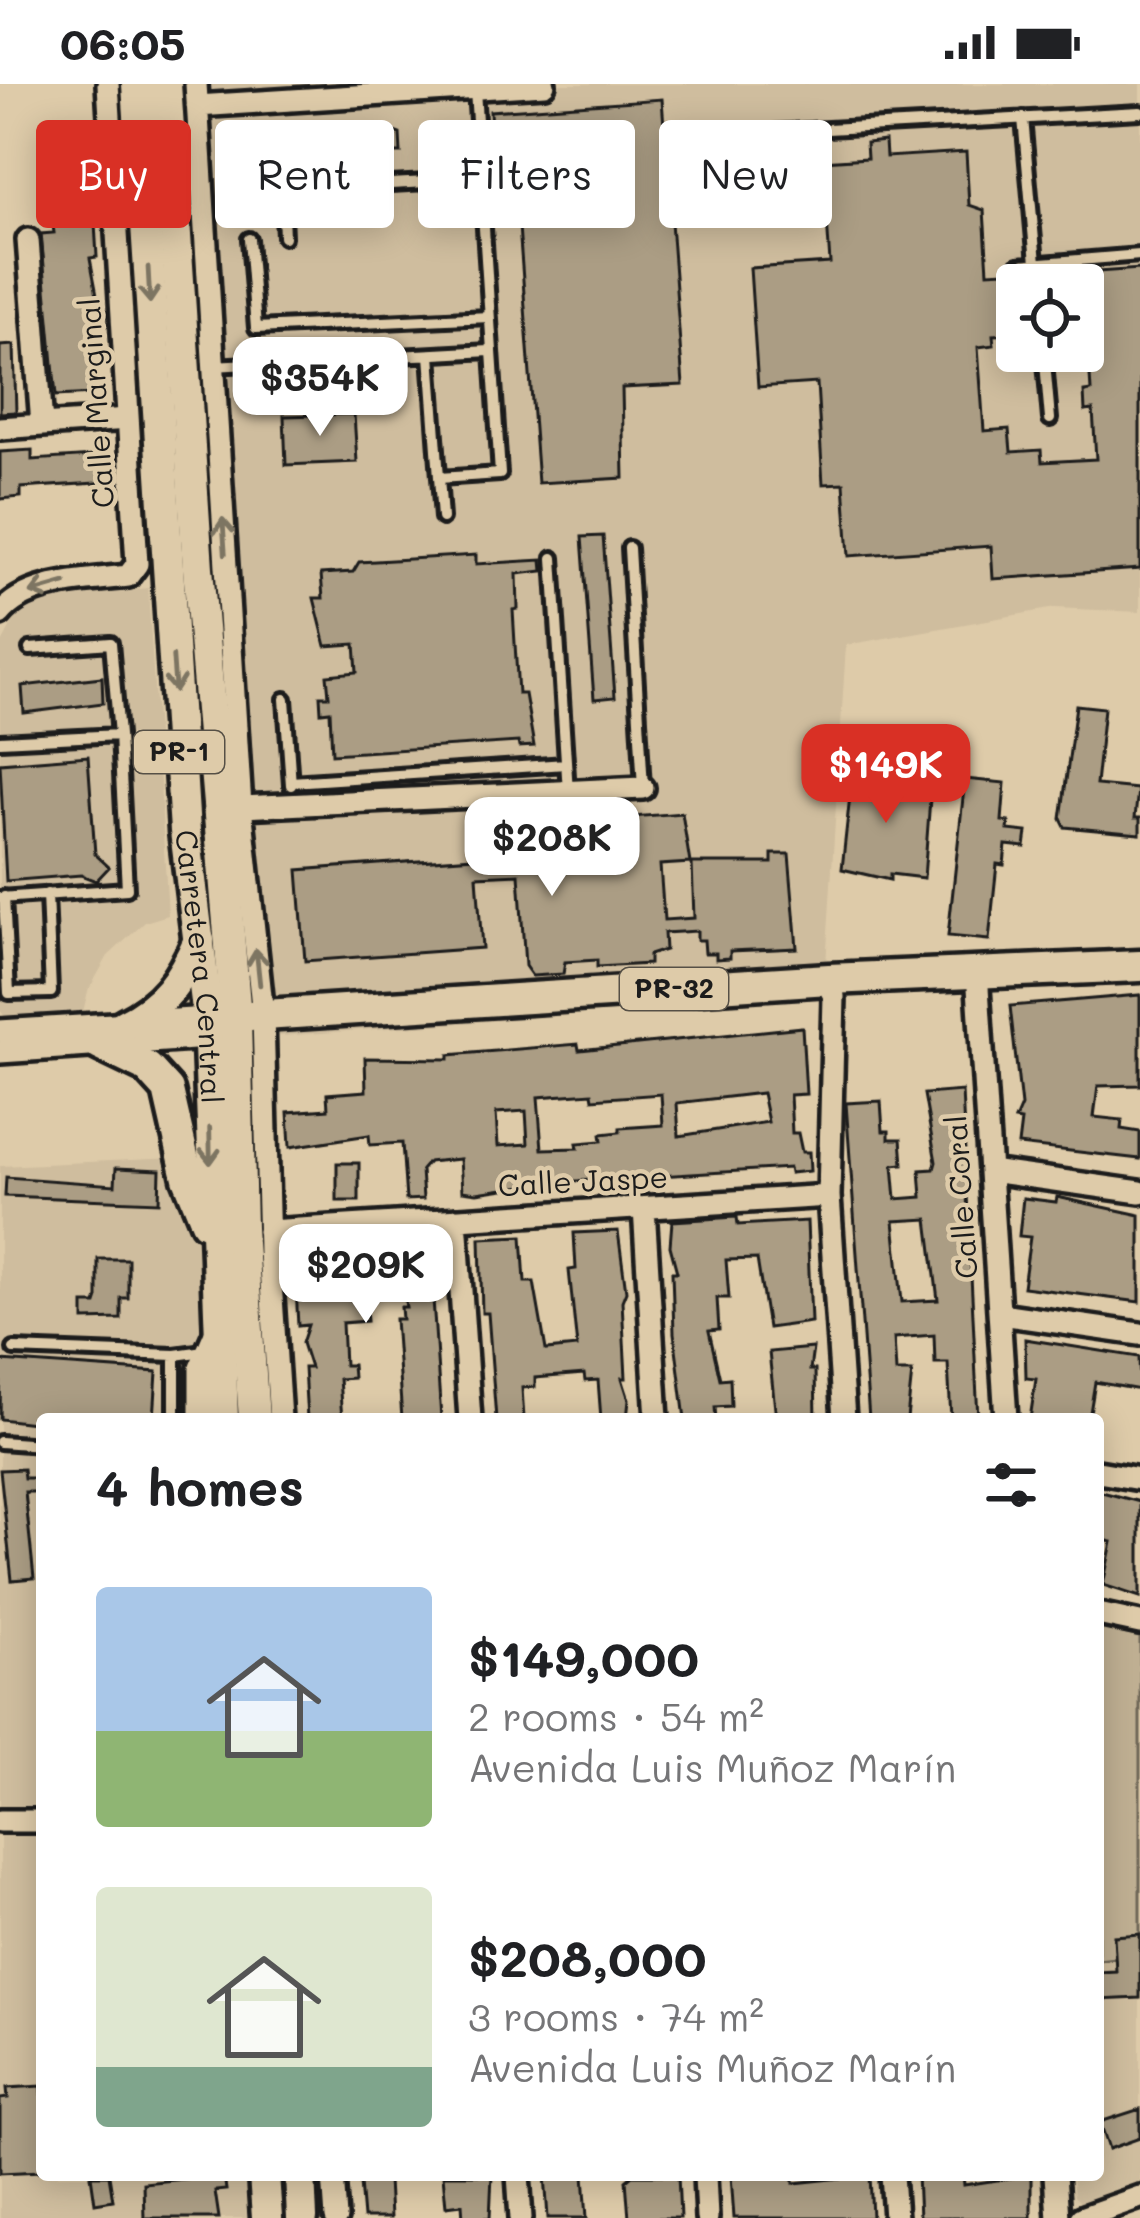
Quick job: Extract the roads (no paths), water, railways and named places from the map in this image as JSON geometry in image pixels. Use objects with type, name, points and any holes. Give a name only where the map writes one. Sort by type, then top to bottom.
[{"type":"main road","name":"Carretera Central","points":[[137,84],[183,808],[199,940],[236,1026],[212,1238],[213,1339],[222,1413]]},
{"type":"main road","name":"Carretera Central","points":[[166,84],[169,120]]},
{"type":"main road","name":"Carretera Central","points":[[180,228],[203,426],[254,1413]]},
{"type":"main road","points":[[152,347],[171,386],[174,413],[203,426]]},
{"type":"main road","points":[[124,1025],[165,999],[183,977],[199,940]]},
{"type":"main road","name":"PR-32","points":[[236,1026],[1140,967]]},
{"type":"main road","name":"PR-32","points":[[978,979],[1140,979]]},
{"type":"main road","name":"PR-32","points":[[236,1026],[559,1010],[830,987]]},
{"type":"main road","points":[[100,1045],[148,1068],[168,1090],[188,1178],[212,1238]]},
{"type":"main road","points":[[300,2181],[302,2218]]},
{"type":"street","name":"Calle Marginal","points":[[0,614],[12,599],[65,583],[135,573],[108,84]]},
{"type":"street","points":[[280,1413],[268,1241],[236,1026],[241,807],[203,426],[212,366],[197,105],[544,84]]},
{"type":"street","points":[[28,240],[42,424]]},
{"type":"street","points":[[0,428],[128,419]]},
{"type":"street","points":[[241,807],[292,793],[643,788]]},
{"type":"street","name":"Calle Coral","points":[[978,979],[1006,1413]]},
{"type":"street","points":[[830,987],[829,1196],[844,1413]]},
{"type":"street","points":[[0,1031],[236,1026]]},
{"type":"street","points":[[0,1052],[100,1045],[236,1026]]},
{"type":"street","points":[[990,1172],[1140,1192]]},
{"type":"street","name":"Calle Jaspe","points":[[268,1241],[456,1220],[829,1196]]},
{"type":"street","points":[[644,1208],[657,1413]]},
{"type":"street","points":[[456,1220],[470,1413]]},
{"type":"street","points":[[247,1314],[268,1241]]},
{"type":"street","points":[[1000,1314],[1140,1334]]},
{"type":"street","points":[[200,1413],[200,1368],[213,1339]]},
{"type":"street","points":[[1104,1473],[1140,1479]]},
{"type":"street","points":[[1104,1615],[1140,1623]]},
{"type":"street","points":[[0,1821],[36,1821]]},
{"type":"street","points":[[333,2181],[336,2218]]},
{"type":"street","points":[[518,2181],[521,2218]]},
{"type":"street","points":[[705,2181],[707,2218]]},
{"type":"street","points":[[892,2181],[895,2218]]},
{"type":"street","points":[[1055,2181],[1058,2218]]},
{"type":"street","points":[[251,2218],[266,2193]]},
{"type":"street","points":[[1081,2218],[1140,2197]]},
{"type":"lane","points":[[475,88],[477,120]]},
{"type":"lane","points":[[832,129],[1140,112]]},
{"type":"lane","points":[[1023,118],[1036,263]]},
{"type":"lane","points":[[284,237],[282,190],[418,182]]},
{"type":"lane","points":[[439,478],[500,474],[484,228]]},
{"type":"lane","points":[[249,239],[256,328],[489,316]]},
{"type":"lane","points":[[1027,264],[1140,255]]},
{"type":"lane","points":[[212,366],[490,351]]},
{"type":"lane","points":[[430,355],[442,518]]},
{"type":"lane","points":[[1046,372],[1050,419]]},
{"type":"lane","points":[[628,548],[643,788]]},
{"type":"lane","points":[[553,558],[568,792]]},
{"type":"lane","points":[[30,649],[111,643],[127,889],[47,894],[2,898],[9,993],[51,992],[47,894]]},
{"type":"lane","points":[[285,699],[292,793],[566,764]]},
{"type":"lane","points":[[0,742],[118,736]]},
{"type":"lane","points":[[14,1348],[175,1355],[213,1339]]},
{"type":"lane","points":[[175,1355],[175,1413]]},
{"type":"lane","points":[[0,1442],[36,1445]]}]
